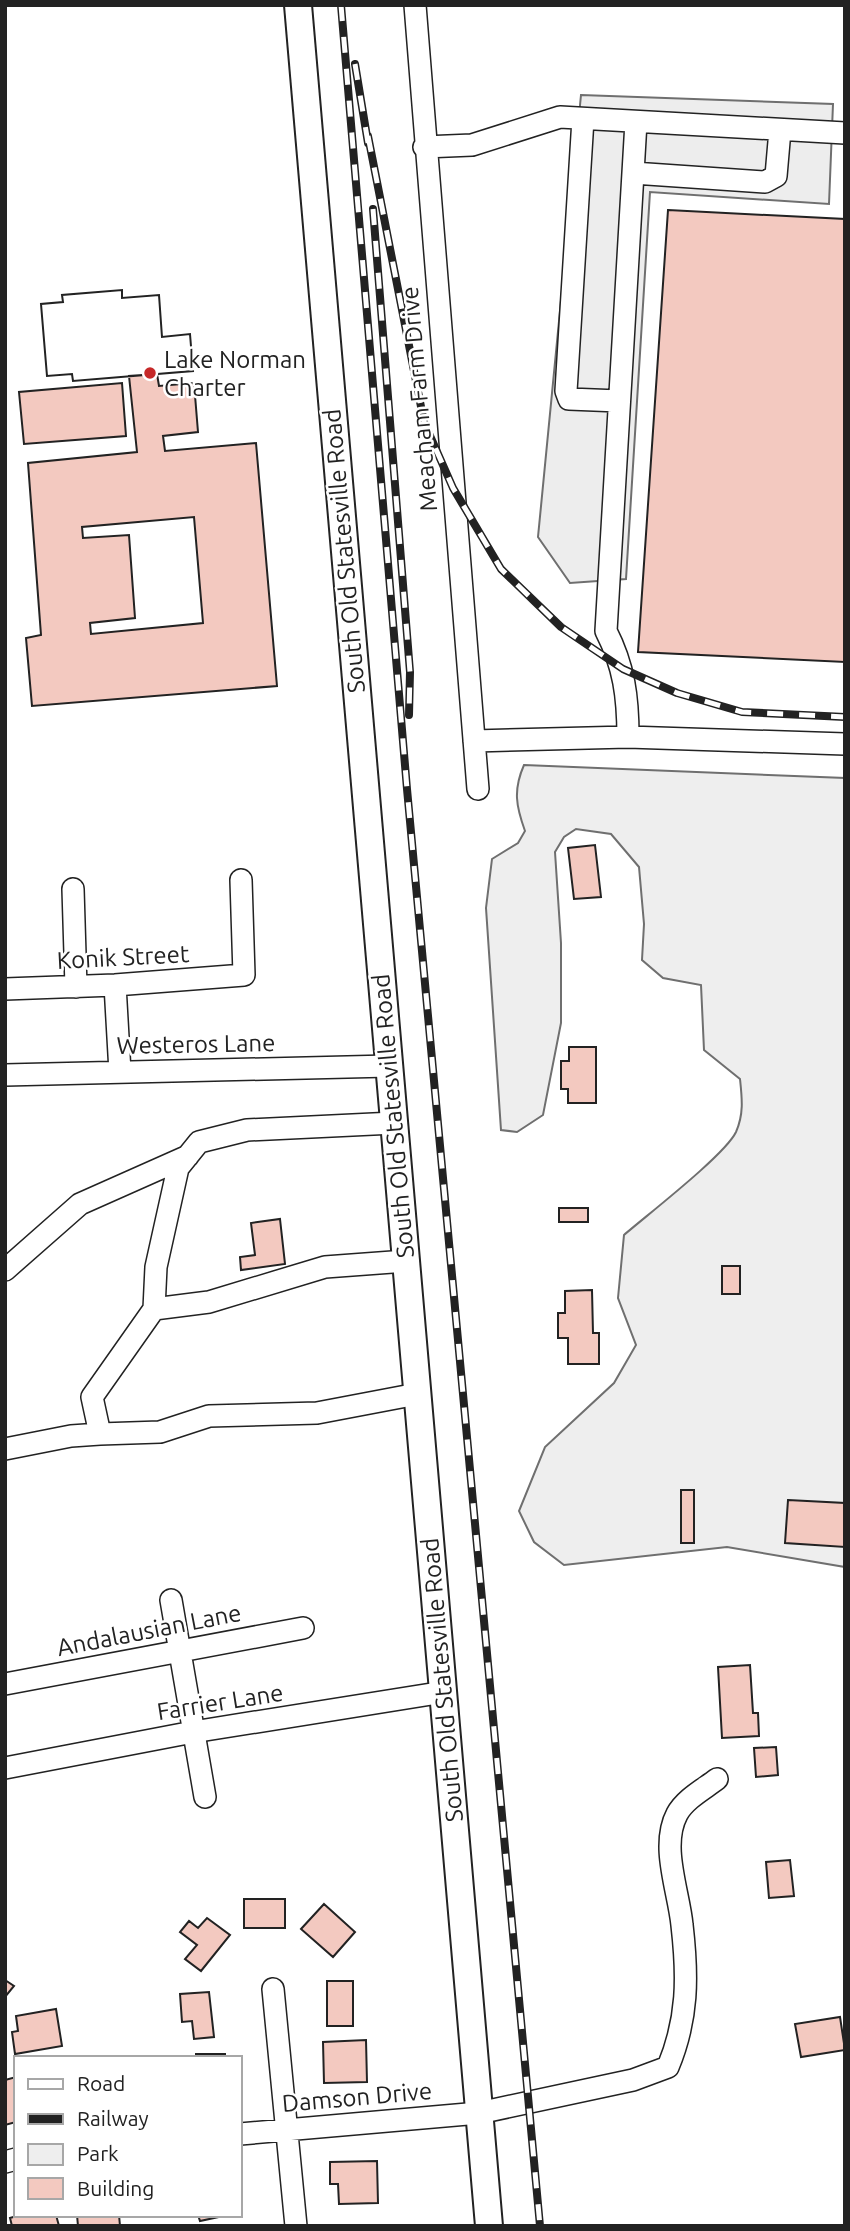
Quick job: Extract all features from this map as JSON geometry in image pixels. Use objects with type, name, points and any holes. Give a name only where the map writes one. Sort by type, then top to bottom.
[{"type":"main road","name":"South Old Statesville Road","points":[[298,5],[489,2226]]},
{"type":"street","name":"Meacham Farm Drive","points":[[415,5],[424,147],[478,789]]},
{"type":"street","points":[[424,147],[472,145],[560,117],[845,133]]},
{"type":"street","points":[[583,119],[566,391],[569,399],[619,401]]},
{"type":"street","points":[[628,737],[628,699],[624,669],[606,631],[636,122]]},
{"type":"street","points":[[633,173],[765,182],[776,176],[780,130]]},
{"type":"street","points":[[474,741],[628,737],[845,744]]},
{"type":"street","name":"Konik Street","points":[[5,989],[115,985],[244,975],[241,880]]},
{"type":"street","points":[[74,889],[76,987]]},
{"type":"street","points":[[115,985],[121,1072]]},
{"type":"street","name":"Westeros Lane","points":[[5,1075],[389,1066]]},
{"type":"street","points":[[100,1434],[92,1397],[154,1309],[156,1267],[178,1168],[199,1142],[247,1130],[394,1123]]},
{"type":"street","points":[[5,1270],[80,1204],[188,1156]]},
{"type":"street","points":[[154,1309],[209,1302],[325,1267],[406,1261]]},
{"type":"street","points":[[5,1449],[71,1436],[160,1432],[209,1416],[317,1413],[417,1394]]},
{"type":"street","points":[[171,1600],[205,1797]]},
{"type":"street","name":"Andalausian Lane","points":[[5,1684],[303,1628]]},
{"type":"street","name":"Farrier Lane","points":[[5,1768],[193,1732],[444,1692]]},
{"type":"street","name":"Damson Drive","points":[[242,2134],[479,2113],[633,2080],[668,2067],[682,2034],[686,1971],[670,1845],[677,1815],[692,1797],[717,1779]]},
{"type":"street","points":[[273,1989],[296,2226]]},
{"type":"green space","points":[[524,765],[845,778],[845,1567],[727,1547],[564,1565],[534,1542],[519,1511],[545,1447],[614,1383],[636,1345],[618,1298],[624,1235],[702,1169],[729,1142],[739,1125],[742,1106],[740,1079],[704,1050],[701,985],[663,978],[642,960],[644,924],[639,867],[611,834],[576,829],[564,837],[555,852],[561,943],[561,1023],[543,1115],[517,1132],[501,1130],[486,908],[492,859],[518,843],[525,831],[517,798],[518,782]]},
{"type":"shaded area","points":[[581,95],[833,104],[829,204],[650,192],[626,579],[570,583],[538,537]]},
{"type":"building","points":[[668,210],[845,219],[845,662],[638,652]]},
{"type":"building","points":[[122,290],[122,298],[159,295],[162,337],[190,334],[193,371],[73,381],[72,374],[47,376],[41,304],[63,302],[62,295]]},
{"type":"building","points":[[122,290],[122,298],[159,295],[162,337],[190,334],[193,371],[73,381],[72,374],[47,376],[41,304],[63,302],[62,295]]},
{"type":"building","points":[[157,374],[159,386],[194,383],[198,432],[163,436],[165,451],[256,443],[277,686],[32,706],[26,638],[41,635],[28,463],[137,452],[129,376]],"holes":[[[194,517],[203,623],[91,634],[90,623],[135,618],[129,535],[83,538],[82,527]]]},
{"type":"building","points":[[122,383],[126,436],[24,444],[19,392]]},
{"type":"building","points":[[595,845],[601,897],[574,899],[568,848]]},
{"type":"building","points":[[569,1047],[596,1047],[596,1103],[568,1103],[568,1089],[561,1089],[561,1061],[569,1061]]},
{"type":"building","points":[[559,1208],[588,1208],[588,1222],[559,1222]]},
{"type":"building","points":[[280,1219],[285,1264],[241,1270],[240,1257],[255,1255],[251,1223]]},
{"type":"building","points":[[722,1266],[740,1266],[740,1294],[722,1294]]},
{"type":"building","points":[[592,1290],[593,1333],[599,1333],[599,1364],[568,1364],[568,1338],[558,1338],[558,1313],[565,1313],[565,1291]]},
{"type":"building","points":[[681,1490],[694,1490],[694,1543],[681,1543]]},
{"type":"building","points":[[788,1500],[845,1503],[845,1547],[785,1543]]},
{"type":"building","points":[[750,1665],[753,1713],[758,1713],[759,1736],[722,1738],[718,1667]]},
{"type":"building","points":[[776,1747],[778,1775],[756,1777],[754,1748]]},
{"type":"building","points":[[790,1860],[794,1896],[769,1898],[766,1862]]},
{"type":"building","points":[[244,1899],[285,1899],[285,1928],[244,1928]]},
{"type":"building","points":[[324,1904],[355,1932],[333,1957],[301,1929]]},
{"type":"building","points":[[207,1918],[230,1935],[201,1971],[185,1959],[197,1945],[180,1932],[189,1921],[198,1928]]},
{"type":"building","points":[[5,1980],[14,1986],[5,1997]]},
{"type":"building","points":[[327,1981],[353,1981],[353,2026],[327,2026]]},
{"type":"building","points":[[209,1992],[214,2037],[194,2039],[192,2021],[182,2022],[180,1994]]},
{"type":"building","points":[[56,2009],[62,2046],[15,2054],[12,2032],[18,2031],[16,2016]]},
{"type":"building","points":[[840,2017],[845,2050],[801,2057],[795,2024]]},
{"type":"building","points":[[366,2040],[367,2082],[324,2083],[323,2042]]},
{"type":"building","points":[[196,2054],[225,2054],[225,2056]]},
{"type":"building","points":[[14,2078],[14,2123],[5,2125],[5,2080]]},
{"type":"building","points":[[377,2161],[378,2203],[339,2204],[338,2184],[330,2184],[330,2162]]},
{"type":"building","points":[[57,2217],[59,2226],[12,2226],[10,2218]]},
{"type":"building","points":[[77,2217],[119,2217],[120,2226],[78,2226]]},
{"type":"building","points":[[199,2217],[219,2217],[200,2221]]},
{"type":"railway","points":[[341,5],[407,789],[540,2226]]},
{"type":"railway","points":[[355,64],[368,143]]},
{"type":"railway","points":[[368,136],[424,422],[453,488],[501,569],[561,627],[623,669],[677,693],[742,712],[845,717]]},
{"type":"railway","points":[[373,209],[410,672],[409,715]]},
{"type":"place","name":"Lake Norman Charter","points":[[150,373]]}]
